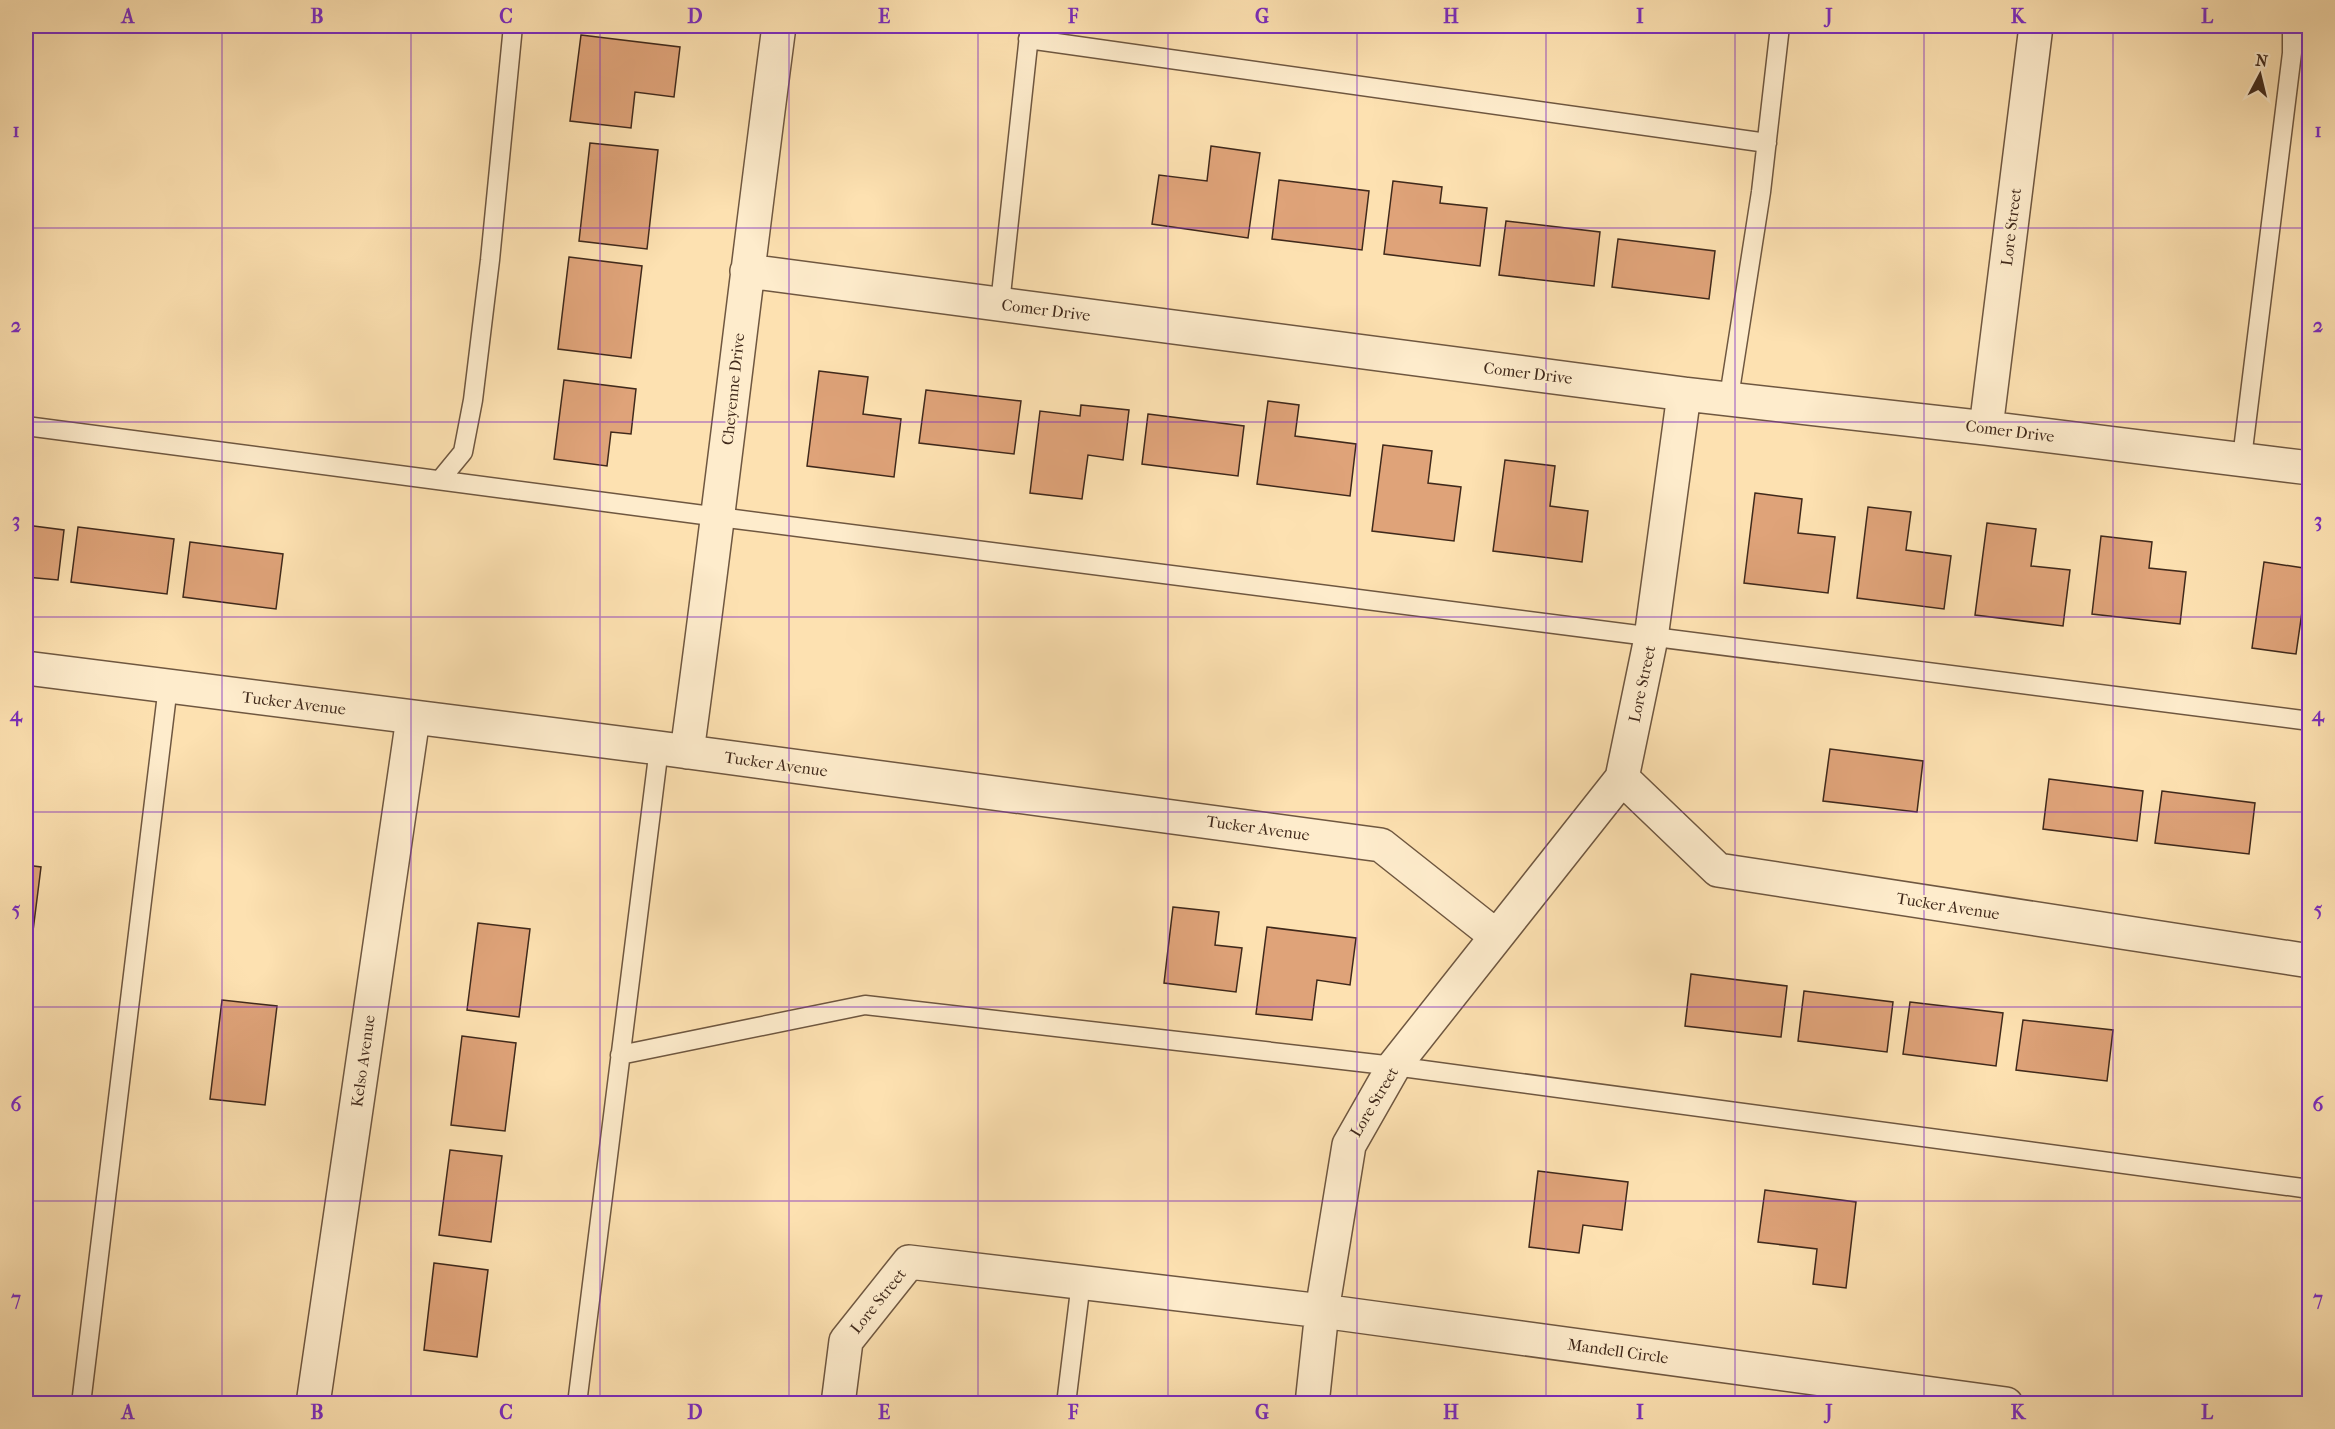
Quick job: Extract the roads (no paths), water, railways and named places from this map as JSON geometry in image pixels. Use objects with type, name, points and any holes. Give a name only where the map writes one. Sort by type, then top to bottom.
[{"type":"street","name":"Cheyenne Drive","points":[[673,750],[719,517],[747,271],[779,26]]},
{"type":"street","name":"Lore Street","points":[[1986,428],[2036,26]]},
{"type":"street","name":"Comer Drive","points":[[747,271],[1684,394],[1729,397],[2310,468]]},
{"type":"street","name":"Lore Street","points":[[838,1404],[846,1341],[909,1262],[1323,1311],[1348,1145],[1394,1066],[1622,778],[1652,638],[1684,394]]},
{"type":"street","name":"Tucker Avenue","points":[[26,668],[673,750],[1381,845],[1496,936]]},
{"type":"street","name":"Kelso Avenue","points":[[313,1404],[413,718]]},
{"type":"street","name":"Tucker Avenue","points":[[1622,778],[1718,870],[2310,961]]},
{"type":"street","points":[[1312,1404],[1323,1311]]},
{"type":"street","name":"Mandell Circle","points":[[1323,1311],[2006,1404]]},
{"type":"lane","points":[[440,480],[463,452],[473,400],[490,260],[513,26]]},
{"type":"lane","points":[[1729,397],[1767,143],[1780,26]]},
{"type":"lane","points":[[2242,458],[2292,53],[2292,26]]},
{"type":"lane","points":[[1000,304],[1029,32],[1767,143]]},
{"type":"lane","points":[[26,426],[1652,638],[2310,721]]},
{"type":"lane","points":[[81,1404],[168,686]]},
{"type":"lane","points":[[577,1404],[620,1055],[673,750]]},
{"type":"lane","points":[[620,1055],[865,1005],[1394,1066],[2310,1189]]},
{"type":"lane","points":[[1066,1404],[1081,1282]]}]
